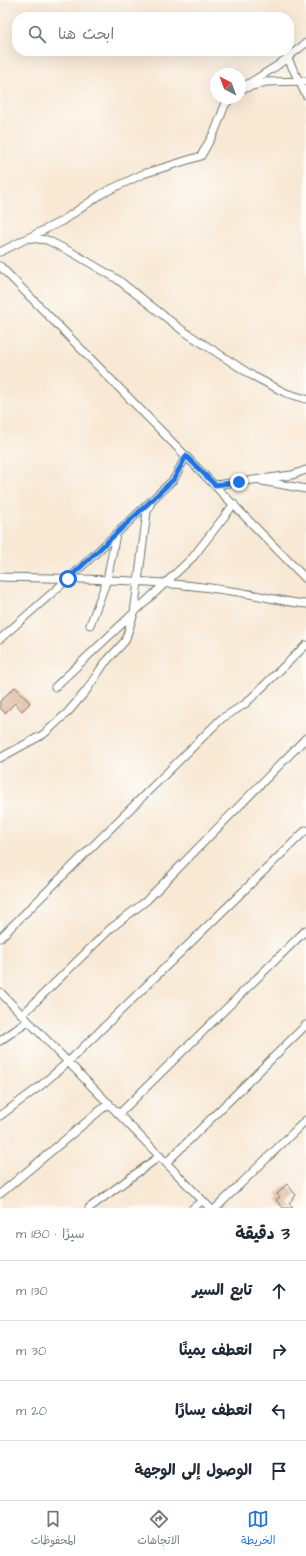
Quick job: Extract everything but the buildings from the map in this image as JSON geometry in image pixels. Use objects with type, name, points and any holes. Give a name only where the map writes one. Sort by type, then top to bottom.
[{"type":"street","points":[[299,48],[306,38]]},
{"type":"street","points":[[294,52],[306,43]]},
{"type":"street","points":[[246,86],[287,57],[302,81],[306,95]]},
{"type":"street","points":[[246,88],[266,82],[302,81]]},
{"type":"street","points":[[0,252],[62,221],[103,192],[143,174],[201,156],[215,131],[226,104]]},
{"type":"street","points":[[28,238],[47,240],[117,279],[182,330],[253,376],[286,393],[306,399]]},
{"type":"street","points":[[0,266],[306,579]]},
{"type":"street","points":[[0,639],[68,579],[174,479],[186,456]]},
{"type":"street","points":[[215,485],[292,475],[306,470]]},
{"type":"street","points":[[256,480],[306,489]]},
{"type":"street","points":[[0,758],[44,734],[68,712],[86,691],[104,664],[124,641],[134,613],[147,512],[152,500]]},
{"type":"street","points":[[55,688],[193,556],[234,504]]},
{"type":"street","points":[[90,625],[108,580],[116,534]]},
{"type":"street","points":[[0,577],[139,581],[232,591],[269,599],[306,604]]},
{"type":"street","points":[[0,938],[221,719],[244,704],[306,645]]},
{"type":"street","points":[[22,1014],[110,929],[146,901],[306,738]]},
{"type":"street","points":[[0,1116],[39,1087],[68,1062],[306,830]]},
{"type":"street","points":[[119,1114],[306,930]]},
{"type":"street","points":[[0,992],[210,1208]]},
{"type":"street","points":[[0,1041],[28,1021]]},
{"type":"street","points":[[166,1163],[306,1026]]},
{"type":"street","points":[[0,1194],[109,1103]]},
{"type":"street","points":[[216,1208],[306,1120]]},
{"type":"street","points":[[89,1208],[160,1156]]},
{"type":"street","points":[[193,1208],[202,1201]]},
{"type":"route","points":[[68,579],[174,479],[186,456],[215,485],[239,482]]}]
